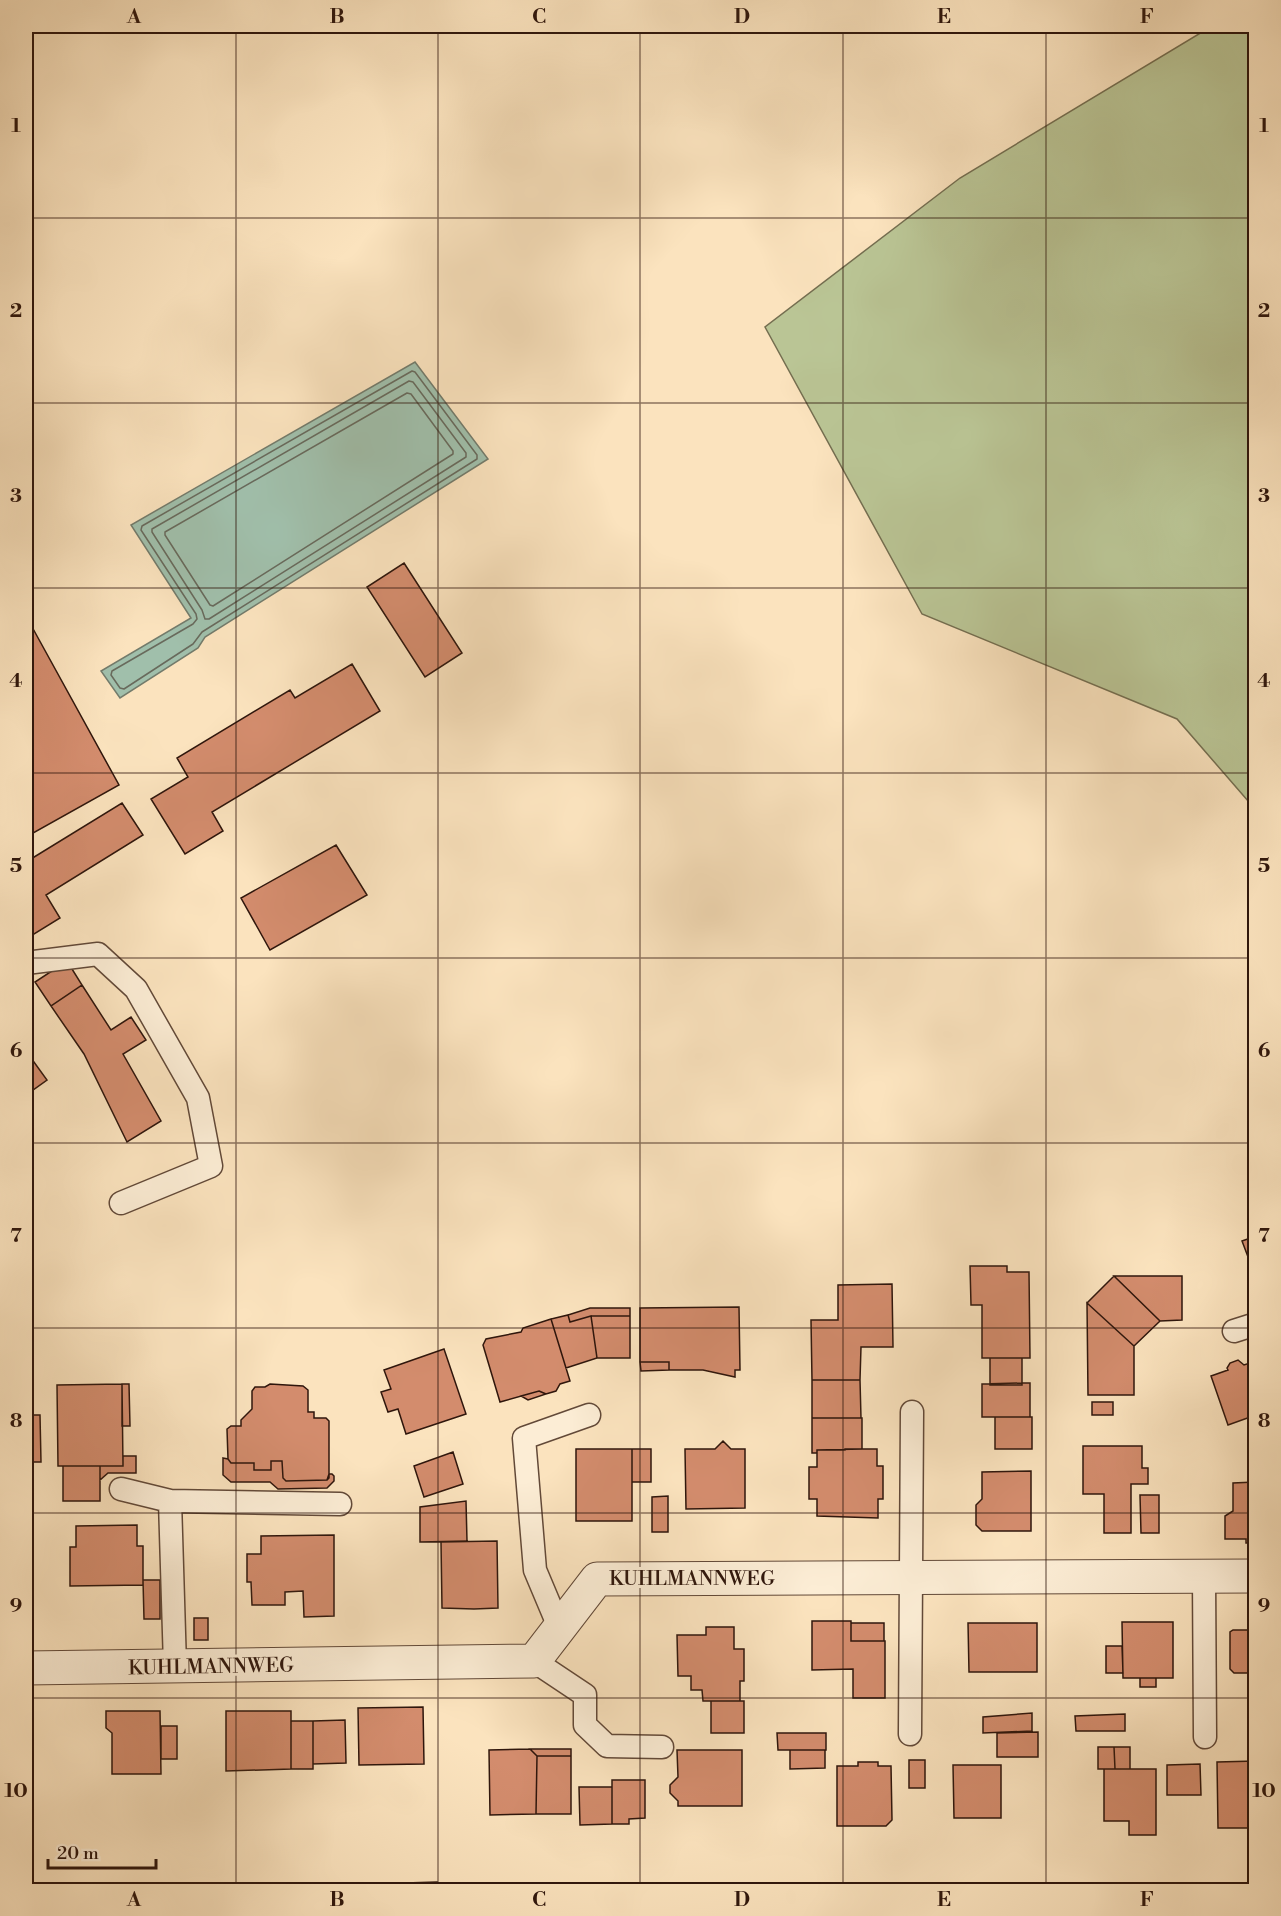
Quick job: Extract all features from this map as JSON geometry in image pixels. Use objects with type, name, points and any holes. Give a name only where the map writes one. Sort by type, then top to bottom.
[{"type":"street","name":"KUHLMANNWEG","points":[[26,1668],[534,1661],[597,1579],[1256,1576]]},
{"type":"lane","points":[[26,963],[98,954],[136,990],[198,1098],[211,1166],[121,1203]]},
{"type":"lane","points":[[1234,1331],[1256,1324]]},
{"type":"lane","points":[[910,1734],[912,1412]]},
{"type":"lane","points":[[559,1627],[535,1570],[524,1438],[589,1415]]},
{"type":"lane","points":[[121,1488],[170,1501],[340,1504]]},
{"type":"lane","points":[[170,1501],[175,1666]]},
{"type":"lane","points":[[1204,1576],[1205,1737]]},
{"type":"lane","points":[[534,1661],[585,1695],[585,1725],[607,1746],[662,1747]]},
{"type":"shaded area","points":[[1212,26],[1255,26],[1255,809],[1177,719],[922,614],[765,327],[960,178]]},
{"type":"water","points":[[415,362],[488,459],[205,637],[198,648],[120,698],[101,671],[191,618],[131,525]]},
{"type":"building","points":[[404,563],[462,653],[425,677],[367,587]]},
{"type":"building","points":[[26,616],[119,785],[26,837]]},
{"type":"building","points":[[352,664],[380,711],[212,812],[223,831],[185,854],[151,799],[188,777],[177,758],[290,690],[295,698]]},
{"type":"building","points":[[122,803],[143,835],[46,895],[60,918],[26,939],[26,862]]},
{"type":"building","points":[[336,845],[367,895],[270,950],[241,898]]},
{"type":"building","points":[[67,961],[82,985],[51,1006],[35,982]]},
{"type":"building","points":[[82,985],[111,1030],[131,1017],[146,1040],[123,1054],[161,1121],[127,1142],[84,1054],[51,1006]]},
{"type":"building","points":[[26,1051],[47,1080],[26,1095]]},
{"type":"building","points":[[1256,1236],[1256,1278],[1242,1241]]},
{"type":"building","points":[[970,1266],[1007,1266],[1007,1272],[1029,1272],[1030,1358],[982,1358],[982,1305],[971,1305]]},
{"type":"building","points":[[1114,1276],[1182,1276],[1182,1320],[1160,1321]]},
{"type":"building","points":[[1114,1276],[1160,1321],[1134,1346],[1087,1303]]},
{"type":"building","points":[[892,1284],[893,1347],[861,1347],[860,1380],[812,1380],[811,1320],[838,1320],[838,1285]]},
{"type":"building","points":[[1087,1303],[1134,1346],[1134,1395],[1088,1395]]},
{"type":"building","points":[[739,1307],[740,1370],[735,1370],[735,1377],[703,1370],[669,1370],[669,1362],[640,1362],[640,1308]]},
{"type":"building","points":[[590,1308],[630,1308],[630,1316],[591,1316],[570,1322],[568,1315]]},
{"type":"building","points":[[568,1315],[570,1322],[591,1316],[597,1358],[566,1368],[551,1319]]},
{"type":"building","points":[[591,1316],[630,1316],[630,1358],[597,1358]]},
{"type":"building","points":[[551,1319],[570,1381],[560,1384],[556,1391],[546,1394],[539,1391],[500,1402],[483,1345],[486,1339],[521,1332],[523,1328]]},
{"type":"building","points":[[444,1349],[466,1414],[406,1434],[398,1409],[388,1412],[381,1392],[391,1389],[384,1370]]},
{"type":"building","points":[[990,1358],[1022,1358],[1022,1385],[990,1385]]},
{"type":"building","points":[[1238,1360],[1244,1365],[1256,1361],[1256,1415],[1228,1425],[1211,1376],[1228,1370],[1230,1363]]},
{"type":"building","points":[[640,1362],[669,1362],[669,1370],[641,1371]]},
{"type":"building","points":[[812,1380],[860,1380],[861,1418],[812,1418]]},
{"type":"building","points":[[1030,1383],[1030,1417],[982,1417],[982,1384]]},
{"type":"building","points":[[122,1384],[123,1466],[58,1466],[57,1385]]},
{"type":"building","points":[[122,1384],[129,1384],[130,1426],[122,1426]]},
{"type":"building","points":[[270,1384],[303,1386],[308,1390],[308,1412],[314,1412],[314,1418],[326,1418],[329,1421],[329,1478],[327,1480],[286,1481],[283,1478],[282,1461],[271,1461],[271,1470],[254,1470],[254,1463],[231,1463],[228,1459],[227,1429],[231,1426],[241,1426],[241,1420],[252,1409],[252,1391],[255,1387],[265,1387]]},
{"type":"building","points":[[539,1391],[546,1394],[528,1400],[521,1396]]},
{"type":"building","points":[[1092,1402],[1113,1402],[1113,1415],[1092,1415]]},
{"type":"building","points":[[26,1415],[40,1415],[41,1462],[26,1462]]},
{"type":"building","points":[[995,1417],[1032,1417],[1032,1449],[995,1449]]},
{"type":"building","points":[[812,1418],[862,1418],[862,1449],[817,1450],[817,1453],[812,1453]]},
{"type":"building","points":[[723,1441],[731,1449],[745,1449],[745,1508],[686,1509],[685,1449],[715,1449]]},
{"type":"building","points":[[1083,1446],[1142,1446],[1142,1468],[1148,1468],[1148,1484],[1131,1484],[1131,1533],[1104,1533],[1104,1494],[1083,1494]]},
{"type":"building","points":[[576,1449],[632,1449],[632,1521],[576,1521]]},
{"type":"building","points":[[632,1449],[651,1449],[651,1482],[632,1482]]},
{"type":"building","points":[[877,1449],[877,1466],[883,1466],[883,1499],[878,1499],[878,1518],[817,1516],[817,1499],[809,1499],[809,1467],[817,1467],[817,1450]]},
{"type":"building","points":[[453,1452],[463,1484],[424,1497],[414,1466]]},
{"type":"building","points":[[123,1456],[136,1456],[136,1473],[108,1473],[100,1480],[100,1466],[123,1466]]},
{"type":"building","points":[[223,1458],[228,1459],[231,1463],[254,1463],[254,1470],[271,1470],[271,1461],[282,1461],[283,1478],[286,1481],[327,1480],[329,1474],[332,1474],[334,1481],[327,1488],[278,1489],[270,1482],[231,1482],[223,1475]]},
{"type":"building","points":[[63,1466],[100,1466],[100,1501],[63,1501]]},
{"type":"building","points":[[1031,1471],[1031,1531],[982,1531],[976,1525],[976,1505],[982,1499],[982,1472]]},
{"type":"building","points":[[1255,1482],[1255,1543],[1246,1543],[1246,1539],[1225,1539],[1225,1516],[1233,1511],[1233,1483]]},
{"type":"building","points":[[1140,1495],[1159,1495],[1159,1533],[1141,1533]]},
{"type":"building","points":[[668,1496],[668,1532],[652,1532],[652,1497]]},
{"type":"building","points":[[466,1501],[467,1541],[420,1542],[420,1507]]},
{"type":"building","points":[[137,1525],[137,1546],[143,1546],[143,1585],[70,1586],[70,1547],[76,1547],[76,1526]]},
{"type":"building","points":[[334,1535],[334,1616],[304,1617],[303,1591],[285,1592],[285,1605],[252,1605],[251,1582],[247,1582],[247,1554],[261,1554],[261,1536]]},
{"type":"building","points":[[497,1541],[498,1608],[442,1608],[441,1542]]},
{"type":"building","points":[[143,1580],[160,1580],[160,1619],[144,1619]]},
{"type":"building","points":[[194,1618],[208,1618],[208,1640],[194,1640]]},
{"type":"building","points":[[812,1621],[851,1621],[851,1641],[885,1641],[885,1698],[853,1698],[853,1669],[812,1670]]},
{"type":"building","points":[[1122,1622],[1173,1622],[1173,1678],[1123,1678]]},
{"type":"building","points":[[851,1623],[884,1623],[884,1641],[851,1641]]},
{"type":"building","points":[[968,1623],[1037,1623],[1037,1672],[969,1672]]},
{"type":"building","points":[[706,1627],[734,1627],[734,1649],[744,1649],[744,1681],[740,1681],[740,1701],[703,1701],[702,1690],[691,1690],[691,1676],[678,1676],[677,1635],[706,1635]]},
{"type":"building","points":[[1256,1630],[1256,1686],[1252,1682],[1252,1673],[1234,1673],[1230,1669],[1230,1632]]},
{"type":"building","points":[[1106,1646],[1122,1646],[1123,1673],[1106,1673]]},
{"type":"building","points":[[1140,1678],[1156,1678],[1156,1687],[1140,1687]]},
{"type":"building","points":[[711,1701],[744,1701],[744,1733],[711,1733]]},
{"type":"building","points":[[423,1707],[424,1764],[359,1765],[358,1708]]},
{"type":"building","points":[[106,1711],[160,1711],[161,1774],[112,1774],[112,1733],[106,1728]]},
{"type":"building","points":[[226,1711],[291,1711],[291,1769],[226,1771]]},
{"type":"building","points":[[1032,1713],[1032,1731],[983,1733],[983,1717]]},
{"type":"building","points":[[1125,1714],[1125,1731],[1076,1731],[1075,1716]]},
{"type":"building","points":[[345,1720],[346,1763],[313,1764],[313,1721]]},
{"type":"building","points":[[291,1721],[313,1721],[313,1769],[291,1769]]},
{"type":"building","points":[[161,1726],[177,1726],[177,1759],[161,1759]]},
{"type":"building","points":[[1038,1732],[1038,1757],[997,1757],[997,1733]]},
{"type":"building","points":[[777,1733],[826,1733],[826,1750],[778,1750]]},
{"type":"building","points":[[1098,1747],[1114,1747],[1115,1769],[1098,1769]]},
{"type":"building","points":[[1114,1747],[1130,1747],[1130,1769],[1115,1769]]},
{"type":"building","points":[[530,1749],[537,1756],[536,1814],[490,1815],[489,1750]]},
{"type":"building","points":[[530,1749],[571,1749],[571,1756],[537,1756]]},
{"type":"building","points":[[677,1750],[742,1750],[742,1806],[678,1806],[678,1801],[670,1793],[670,1785],[678,1777]]},
{"type":"building","points":[[790,1750],[825,1750],[825,1768],[790,1769]]},
{"type":"building","points":[[537,1756],[571,1756],[571,1814],[536,1814]]},
{"type":"building","points":[[909,1760],[925,1760],[925,1788],[909,1788]]},
{"type":"building","points":[[1256,1761],[1256,1828],[1218,1828],[1217,1762]]},
{"type":"building","points":[[858,1762],[878,1762],[878,1766],[891,1766],[892,1820],[886,1826],[837,1826],[837,1766],[858,1766]]},
{"type":"building","points":[[1200,1764],[1201,1795],[1167,1795],[1167,1765]]},
{"type":"building","points":[[953,1765],[1001,1765],[1001,1818],[954,1818]]},
{"type":"building","points":[[1104,1769],[1156,1769],[1156,1835],[1129,1835],[1129,1821],[1104,1821]]},
{"type":"building","points":[[612,1780],[645,1780],[645,1818],[629,1819],[629,1824],[612,1824]]},
{"type":"building","points":[[579,1787],[612,1787],[612,1824],[580,1825]]},
{"type":"building","points":[[437,1882],[437,1890],[405,1890],[405,1883]]},
{"type":"building","points":[[148,1884],[149,1890],[94,1890],[94,1885]]},
{"type":"building","points":[[284,1885],[285,1890],[230,1890],[230,1886]]},
{"type":"building","points":[[359,1885],[360,1890],[328,1890],[327,1886]]}]
